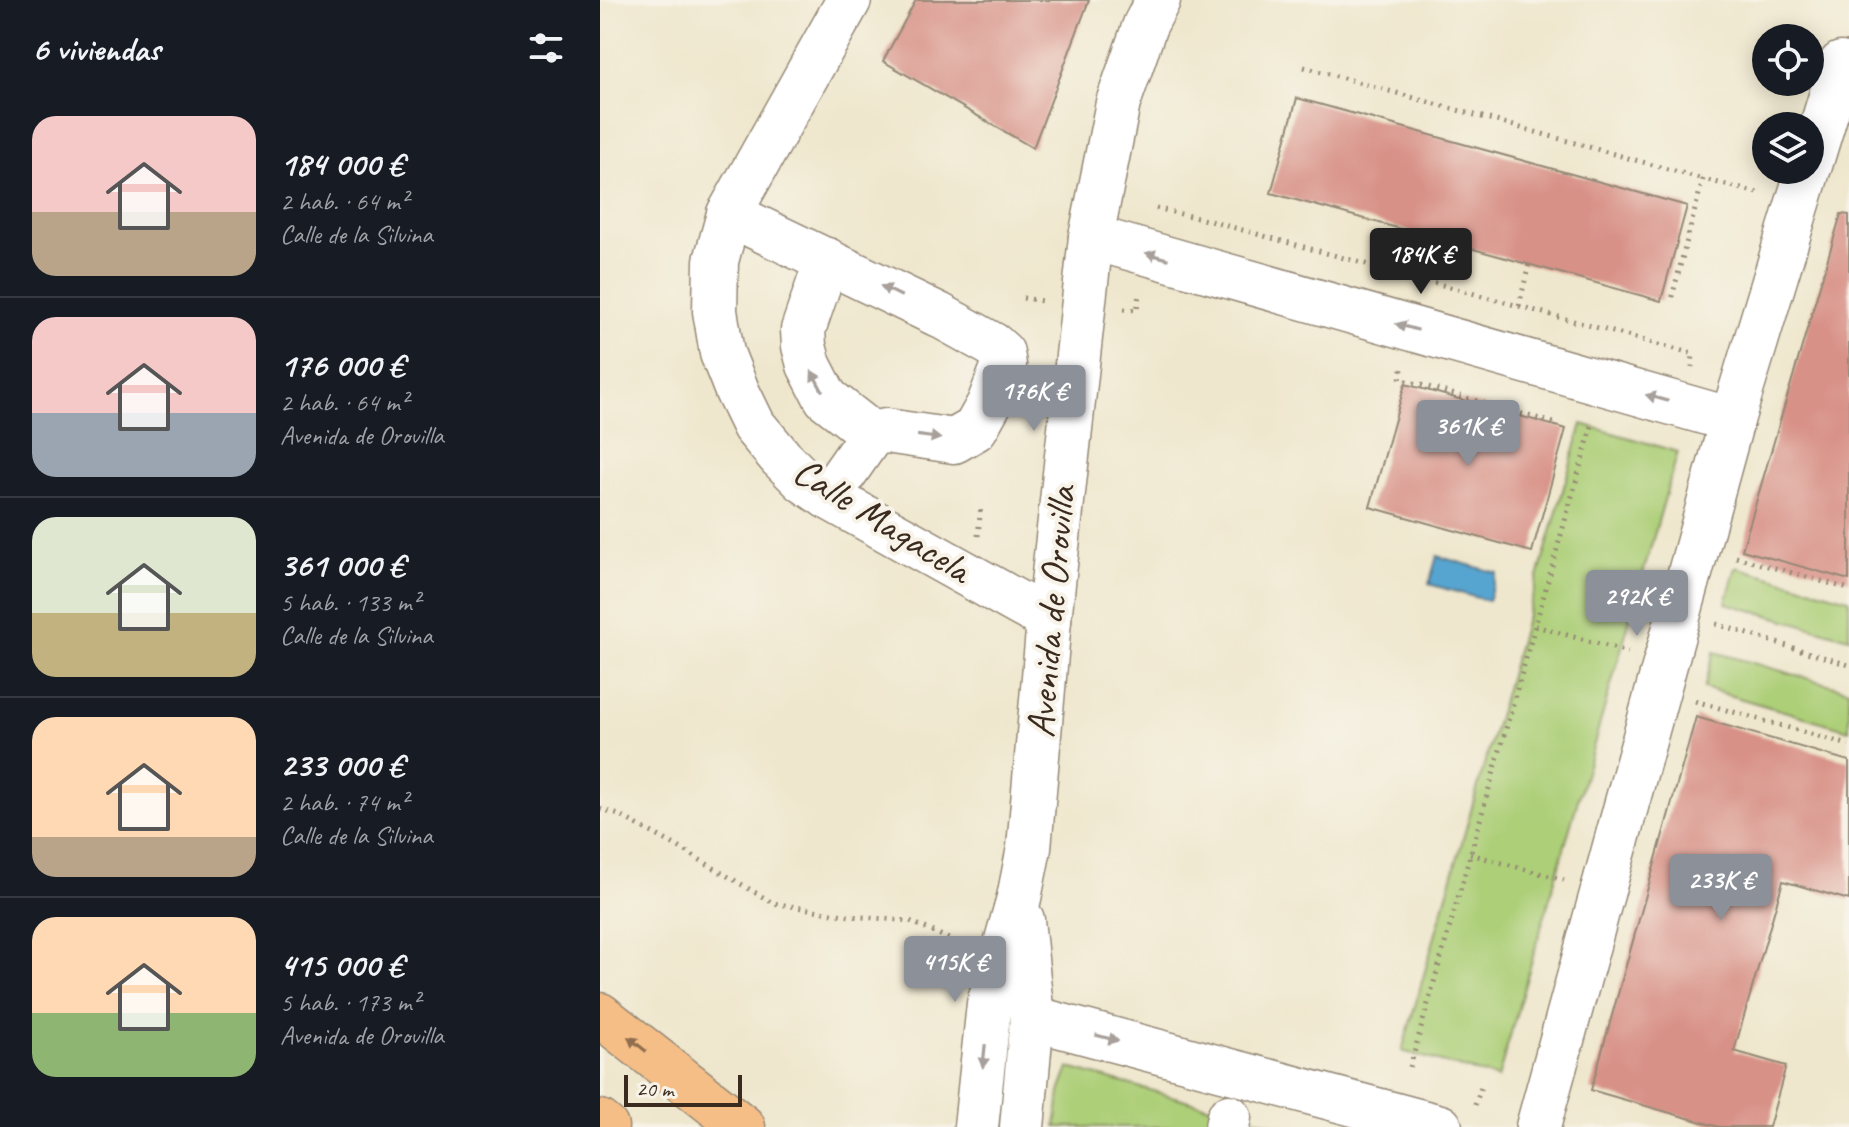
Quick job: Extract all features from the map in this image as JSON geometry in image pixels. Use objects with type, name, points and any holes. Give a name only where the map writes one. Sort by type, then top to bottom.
[{"type":"highway","points":[[600,1015],[743,1127]]},
{"type":"highway","points":[[600,1122],[606,1127]]},
{"type":"street","name":"Calle Magacela","points":[[849,0],[729,214],[716,261],[715,311],[722,353],[754,426],[803,480],[828,497],[1049,620]]},
{"type":"street","name":"Avenida de Orovilla","points":[[976,1127],[989,1004],[1019,898],[1029,848],[1049,620],[1091,237],[1118,103],[1145,25],[1158,0]]},
{"type":"street","points":[[1824,119],[1841,64],[1849,66]]},
{"type":"street","points":[[1538,1127],[1732,420],[1804,184]]},
{"type":"street","points":[[729,214],[939,315],[1002,353],[1004,365],[989,404],[975,429],[954,441],[886,431],[872,434],[828,497]]},
{"type":"street","points":[[1091,237],[1732,420]]},
{"type":"street","points":[[827,260],[803,330],[804,346],[809,365],[826,398],[872,434]]},
{"type":"street","name":"Avenida de Orovilla","points":[[1019,898],[1032,1018],[1022,1127]]},
{"type":"street","points":[[1032,1018],[1440,1127]]},
{"type":"path","points":[[1304,67],[1763,194]]},
{"type":"path","points":[[1672,297],[1703,179]]},
{"type":"path","points":[[1151,207],[1693,354],[1683,406]]},
{"type":"path","points":[[1519,306],[1529,264]]},
{"type":"path","points":[[1404,362],[1400,379],[1554,423]]},
{"type":"path","points":[[1410,1067],[1594,418]]},
{"type":"path","points":[[1732,556],[1849,589]]},
{"type":"path","points":[[1713,624],[1849,665]]},
{"type":"path","points":[[1691,700],[1849,745]]},
{"type":"path","points":[[600,809],[619,815],[675,845],[773,903],[850,916],[910,921],[969,948]]},
{"type":"path","points":[[1470,854],[1564,880]]},
{"type":"green space","points":[[1582,424],[1678,452],[1498,1078],[1402,1051]]},
{"type":"green space","points":[[1736,567],[1849,599],[1849,638],[1726,603]]},
{"type":"green space","points":[[1714,652],[1849,690],[1849,730],[1704,688]]},
{"type":"green space","points":[[1069,1068],[1284,1127],[1056,1127],[1060,1092]]},
{"type":"water","points":[[1437,556],[1497,573],[1488,601],[1429,584]]},
{"type":"building","points":[[916,0],[1089,0],[1033,148],[883,61]]},
{"type":"building","points":[[1297,98],[1687,206],[1661,301],[1271,193]]},
{"type":"building","points":[[1841,214],[1849,215],[1849,580],[1742,550]]},
{"type":"building","points":[[1405,384],[1566,429],[1532,552],[1370,507]]},
{"type":"building","points":[[1696,717],[1849,761],[1849,900],[1783,881],[1734,1051],[1786,1066],[1769,1127],[1719,1127],[1591,1090]]}]
